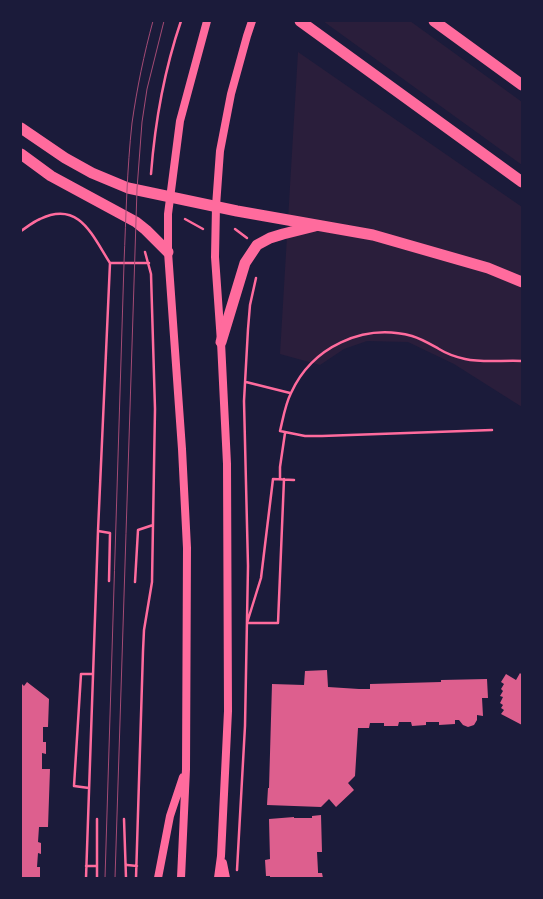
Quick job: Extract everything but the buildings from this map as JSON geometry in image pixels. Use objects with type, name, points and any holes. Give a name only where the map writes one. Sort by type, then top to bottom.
[{"type":"highway","points":[[300,21],[522,182]]},
{"type":"highway","points":[[434,21],[522,85]]},
{"type":"highway","points":[[21,128],[65,158],[92,173],[128,188],[216,206],[373,234],[488,268],[522,282]]},
{"type":"highway","points":[[21,154],[51,176],[89,198],[136,222],[168,252]]},
{"type":"highway","points":[[221,342],[245,263],[257,245],[270,238],[318,225]]},
{"type":"main road","points":[[181,878],[186,769],[186,541],[182,449],[168,252],[168,214],[169,196],[180,121],[207,21]]},
{"type":"main road","points":[[218,878],[221,856],[228,711],[227,464],[215,256],[216,206],[220,150],[231,94],[246,36],[252,21]]},
{"type":"main road","points":[[158,878],[170,816],[186,769]]},
{"type":"main road","points":[[221,856],[226,878]]},
{"type":"path","points":[[151,174],[155,132],[162,90],[168,63],[181,21]]},
{"type":"path","points":[[21,231],[40,219],[59,213],[73,215],[83,223],[110,263],[98,531],[86,878]]},
{"type":"path","points":[[185,219],[203,229]]},
{"type":"path","points":[[136,878],[142,651],[152,582],[155,408],[151,274],[145,252]]},
{"type":"path","points":[[110,263],[149,263]]},
{"type":"path","points":[[237,870],[245,726],[248,566],[244,401],[249,313],[257,272]]},
{"type":"path","points":[[492,430],[322,436],[305,436],[280,431],[290,393],[304,373],[318,358],[334,346],[359,335],[372,333],[393,333],[414,337],[427,342],[439,350],[465,359],[522,361]]},
{"type":"path","points":[[246,382],[290,393]]},
{"type":"path","points":[[280,479],[280,467],[285,433]]},
{"type":"path","points":[[247,623],[261,578],[273,479],[294,480]]},
{"type":"path","points":[[247,623],[278,623],[284,479]]},
{"type":"path","points":[[135,582],[138,530],[153,526]]},
{"type":"path","points":[[98,531],[110,533],[109,581]]},
{"type":"path","points":[[89,788],[74,786],[81,674],[93,674]]},
{"type":"path","points":[[97,819],[97,878]]},
{"type":"path","points":[[124,820],[127,865],[126,878]]},
{"type":"path","points":[[127,865],[136,866]]},
{"type":"path","points":[[86,866],[97,866]]},
{"type":"shaded area","points":[[323,21],[410,21],[522,102],[522,165]]},
{"type":"shaded area","points":[[298,52],[522,207],[522,407],[454,364],[408,342],[367,341],[344,349],[320,365],[280,354]]},
{"type":"tram line","points":[[105,878],[128,175],[130,140],[134,110],[141,71],[153,21]]},
{"type":"tram line","points":[[115,878],[137,189],[142,122],[147,89],[164,21]]}]
